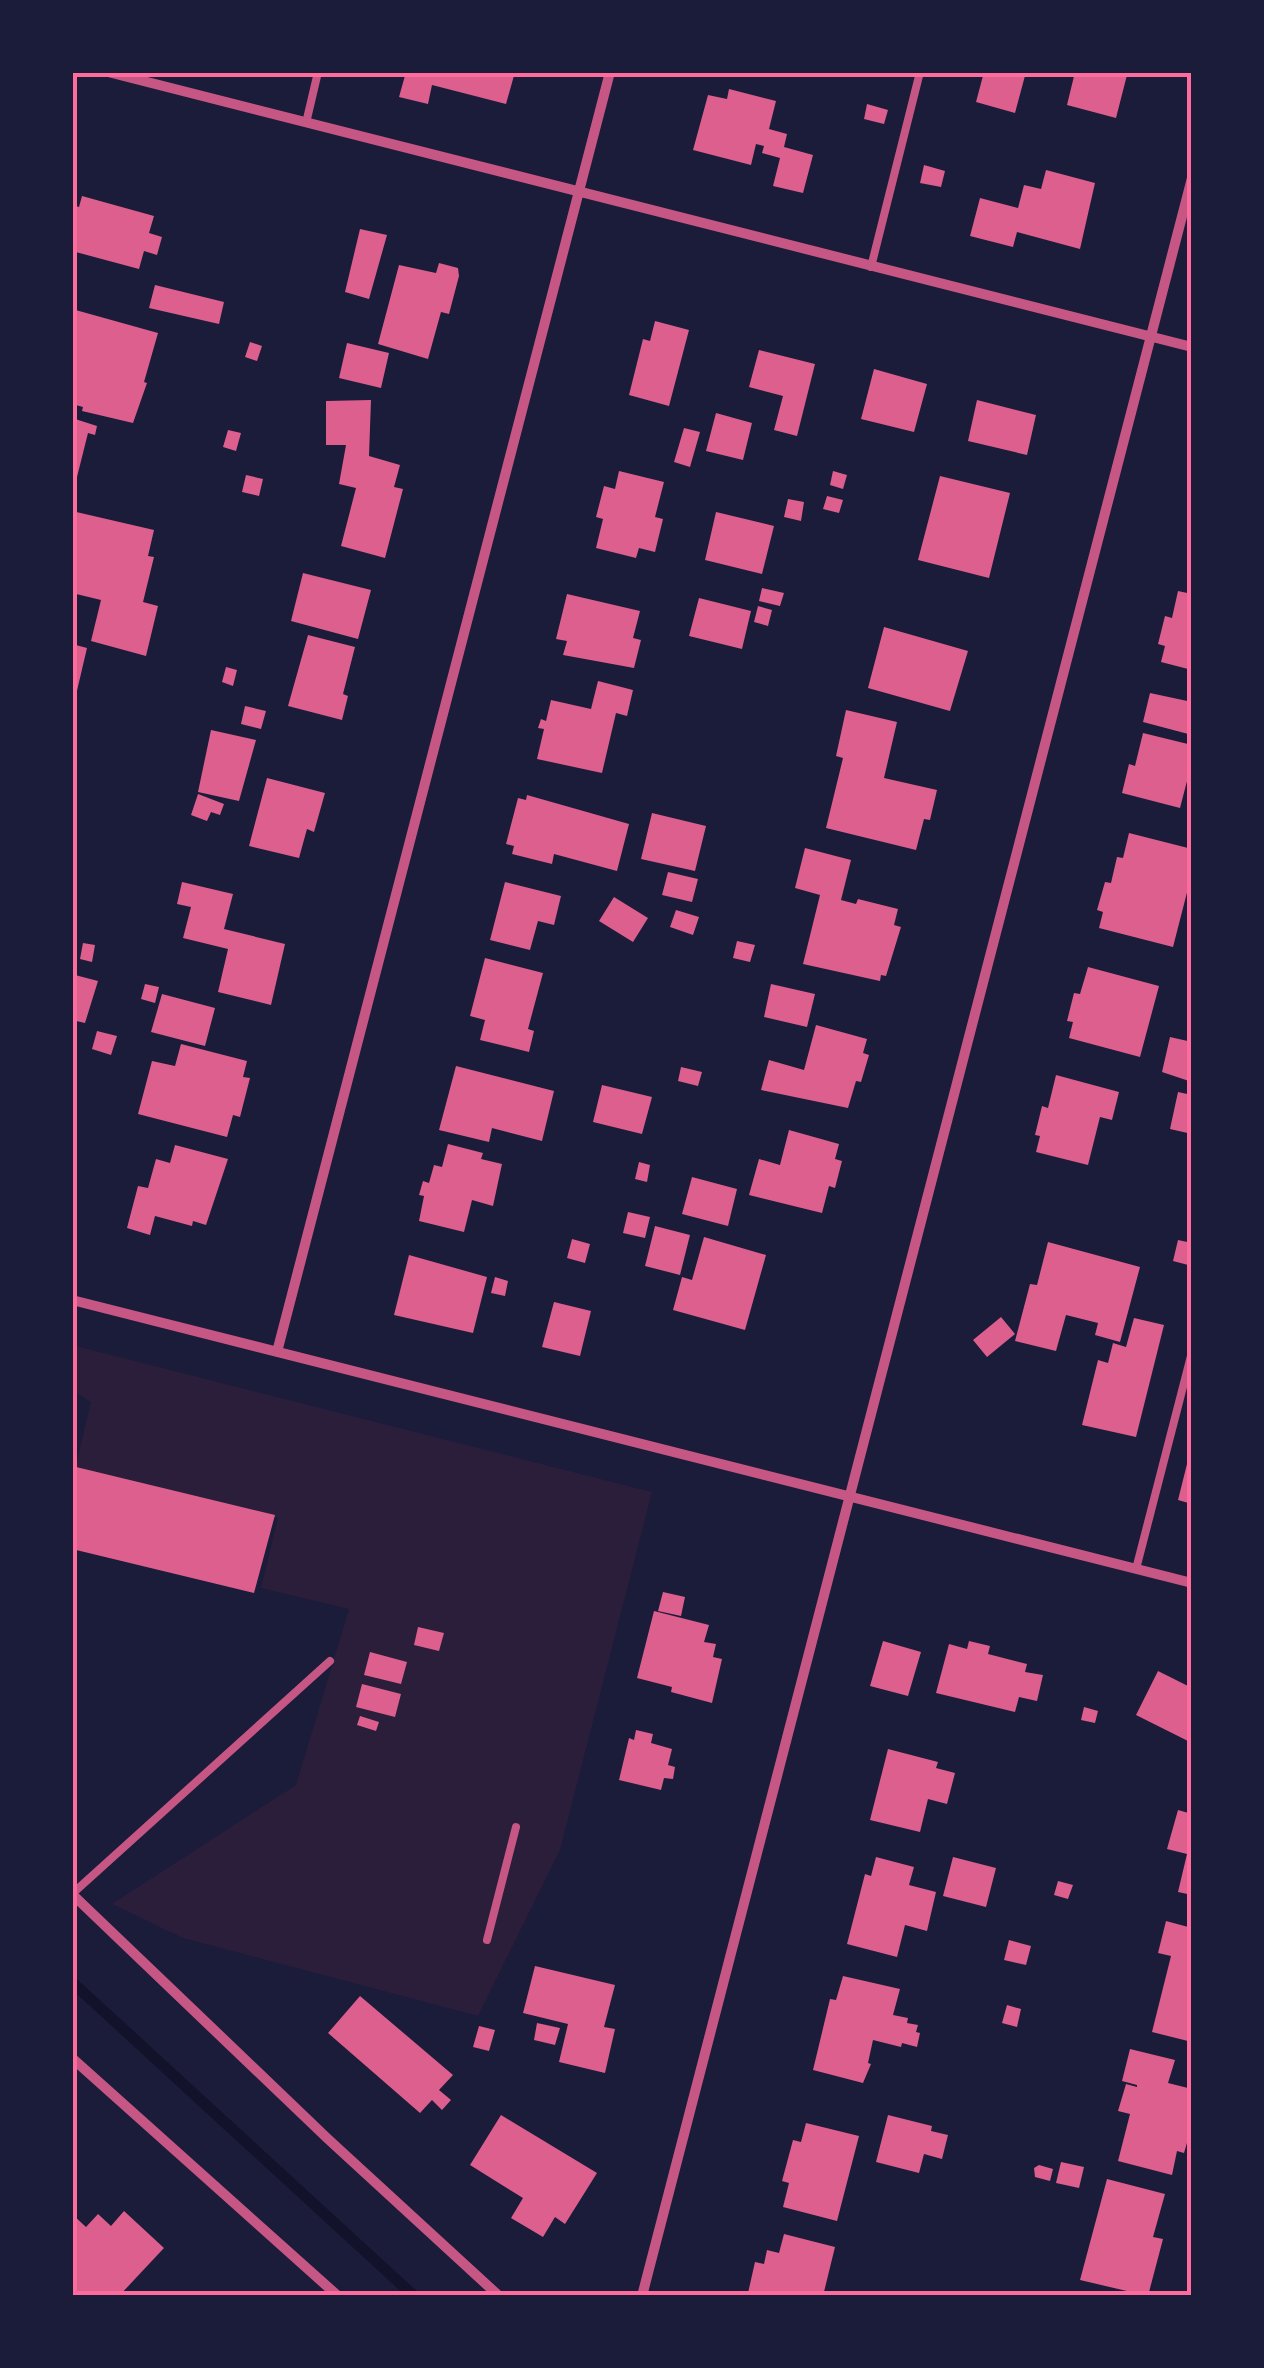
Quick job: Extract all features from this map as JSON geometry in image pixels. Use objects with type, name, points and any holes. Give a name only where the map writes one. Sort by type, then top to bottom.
[{"type":"street","points":[[108,72],[1192,347]]},
{"type":"street","points":[[277,1352],[610,72]]},
{"type":"street","points":[[642,2296],[1192,178]]},
{"type":"street","points":[[72,1300],[1192,1583]]},
{"type":"street","points":[[72,1894],[499,2296]]},
{"type":"street","points":[[72,2058],[338,2296]]},
{"type":"lane","points":[[306,123],[318,72]]},
{"type":"lane","points":[[870,266],[920,72]]},
{"type":"lane","points":[[1136,1569],[1192,1352]]},
{"type":"lane","points":[[72,1894],[330,1661]]},
{"type":"lane","points":[[487,1940],[516,1827]]},
{"type":"shaded area","points":[[72,1345],[652,1492],[560,1850],[478,2016],[183,1938],[112,1904],[296,1785],[349,1609],[261,1588],[278,1518],[75,1469],[91,1402],[73,1391]]},
{"type":"building","points":[[406,72],[515,72],[506,104],[432,85],[428,104],[399,97]]},
{"type":"building","points":[[984,72],[1026,72],[1015,113],[976,102]]},
{"type":"building","points":[[1075,72],[1127,75],[1116,118],[1067,105]]},
{"type":"building","points":[[729,89],[776,101],[769,129],[787,134],[784,147],[813,155],[803,193],[773,186],[780,158],[762,153],[764,146],[756,144],[751,165],[693,150],[708,95],[727,99]]},
{"type":"building","points":[[867,104],[888,110],[884,124],[864,119]]},
{"type":"building","points":[[924,165],[945,171],[941,187],[920,183]]},
{"type":"building","points":[[1046,170],[1095,183],[1080,249],[1017,232],[1013,247],[970,236],[980,198],[1018,208],[1024,185],[1041,189]]},
{"type":"building","points":[[82,196],[154,216],[149,233],[162,237],[157,255],[144,251],[139,269],[72,251],[72,205],[79,207]]},
{"type":"building","points":[[360,229],[387,235],[369,299],[345,292]]},
{"type":"building","points":[[439,263],[458,268],[459,276],[449,314],[441,312],[428,359],[378,344],[399,265],[436,273]]},
{"type":"building","points":[[155,285],[224,302],[219,324],[149,308]]},
{"type":"building","points":[[72,309],[158,333],[133,423],[82,411],[83,407],[72,404]]},
{"type":"building","points":[[655,321],[689,330],[669,406],[629,395],[643,339],[650,341]]},
{"type":"building","points":[[250,342],[262,346],[257,361],[245,357]]},
{"type":"building","points":[[347,343],[389,353],[381,388],[339,378]]},
{"type":"building","points":[[759,350],[815,364],[797,436],[774,430],[783,396],[749,387]]},
{"type":"building","points":[[874,369],[927,384],[914,432],[861,419]]},
{"type":"building","points":[[371,400],[369,456],[400,465],[394,487],[403,489],[385,558],[341,546],[356,488],[339,484],[346,445],[326,445],[326,401]]},
{"type":"building","points":[[977,400],[1036,415],[1027,455],[968,441]]},
{"type":"building","points":[[716,413],[752,423],[743,460],[706,451]]},
{"type":"building","points":[[72,418],[97,426],[95,435],[88,433],[76,481],[72,480]]},
{"type":"building","points":[[684,428],[700,432],[690,467],[674,462]]},
{"type":"building","points":[[228,430],[241,433],[236,451],[223,447]]},
{"type":"building","points":[[619,471],[664,482],[655,517],[663,519],[655,552],[639,548],[636,558],[596,548],[603,519],[596,517],[604,486],[615,489]]},
{"type":"building","points":[[833,471],[847,475],[843,489],[830,485]]},
{"type":"building","points":[[246,475],[263,479],[259,496],[242,492]]},
{"type":"building","points":[[940,476],[1010,493],[989,578],[918,560]]},
{"type":"building","points":[[827,496],[843,500],[839,513],[823,509]]},
{"type":"building","points":[[788,499],[804,502],[801,521],[784,517]]},
{"type":"building","points":[[72,511],[154,530],[148,556],[154,557],[143,602],[158,606],[146,656],[91,641],[101,600],[72,593]]},
{"type":"building","points":[[716,512],[774,526],[762,574],[705,560]]},
{"type":"building","points":[[303,573],[371,590],[358,639],[291,621]]},
{"type":"building","points":[[762,588],[784,593],[780,606],[759,601]]},
{"type":"building","points":[[1178,591],[1192,594],[1192,670],[1161,662],[1165,646],[1158,644],[1165,616],[1172,618]]},
{"type":"building","points":[[567,594],[640,611],[633,638],[641,640],[634,668],[563,655],[567,641],[556,639]]},
{"type":"building","points":[[699,598],[751,611],[742,649],[689,636]]},
{"type":"building","points":[[758,606],[772,610],[768,626],[754,622]]},
{"type":"building","points":[[884,627],[968,651],[950,711],[868,688]]},
{"type":"building","points":[[308,635],[355,647],[343,694],[348,696],[342,720],[288,706]]},
{"type":"building","points":[[72,644],[87,648],[76,695],[72,694]]},
{"type":"building","points":[[226,667],[237,670],[233,686],[222,682]]},
{"type":"building","points":[[598,681],[633,690],[627,716],[616,713],[602,773],[537,759],[544,729],[538,728],[541,719],[546,721],[551,700],[591,709]]},
{"type":"building","points":[[1150,693],[1192,702],[1192,735],[1143,722]]},
{"type":"building","points":[[245,706],[266,711],[261,729],[241,724]]},
{"type":"building","points":[[846,710],[897,722],[884,778],[937,790],[930,820],[924,819],[916,850],[826,828],[843,758],[836,756]]},
{"type":"building","points":[[211,730],[256,740],[239,801],[198,792]]},
{"type":"building","points":[[1143,733],[1192,745],[1192,762],[1180,808],[1122,793],[1129,764],[1135,766]]},
{"type":"building","points":[[267,778],[325,793],[314,832],[307,829],[299,858],[249,846]]},
{"type":"building","points":[[198,794],[224,804],[220,815],[211,812],[207,821],[191,815]]},
{"type":"building","points":[[527,795],[629,824],[617,871],[554,854],[552,864],[512,854],[514,846],[506,844],[518,798],[526,800]]},
{"type":"building","points":[[652,813],[706,826],[695,871],[641,859]]},
{"type":"building","points":[[1129,833],[1192,849],[1192,873],[1173,947],[1099,928],[1103,912],[1097,910],[1105,882],[1111,883],[1117,857],[1123,858]]},
{"type":"building","points":[[805,848],[851,860],[841,900],[856,904],[858,899],[898,909],[894,925],[901,927],[886,976],[881,975],[880,981],[803,964],[820,895],[795,888]]},
{"type":"building","points":[[668,872],[698,879],[692,902],[662,895]]},
{"type":"building","points":[[182,882],[233,894],[224,929],[285,944],[271,1005],[218,992],[228,949],[183,938],[191,907],[177,904]]},
{"type":"building","points":[[505,882],[561,896],[554,925],[538,921],[530,950],[490,940]]},
{"type":"building","points":[[614,897],[648,918],[633,942],[599,921]]},
{"type":"building","points":[[676,910],[699,917],[693,935],[670,927]]},
{"type":"building","points":[[737,941],[755,945],[750,962],[733,958]]},
{"type":"building","points":[[83,943],[95,945],[92,962],[80,959]]},
{"type":"building","points":[[485,958],[543,973],[528,1029],[534,1031],[529,1052],[480,1040],[485,1020],[470,1016]]},
{"type":"building","points":[[1088,967],[1159,986],[1140,1057],[1069,1038],[1073,1022],[1067,1021],[1074,993],[1080,994]]},
{"type":"building","points":[[75,975],[98,981],[85,1023],[72,1020]]},
{"type":"building","points":[[145,984],[159,987],[155,1003],[141,999]]},
{"type":"building","points":[[771,984],[815,994],[807,1027],[764,1017]]},
{"type":"building","points":[[162,994],[215,1008],[205,1046],[151,1032]]},
{"type":"building","points":[[816,1025],[867,1039],[863,1053],[869,1055],[848,1108],[761,1090],[769,1060],[804,1070]]},
{"type":"building","points":[[97,1031],[117,1036],[111,1055],[92,1049]]},
{"type":"building","points":[[1170,1037],[1192,1042],[1192,1082],[1162,1072]]},
{"type":"building","points":[[181,1044],[247,1061],[243,1077],[250,1078],[240,1117],[233,1115],[227,1137],[138,1114],[152,1061],[175,1066]]},
{"type":"building","points":[[456,1066],[554,1091],[542,1141],[492,1128],[489,1142],[439,1130]]},
{"type":"building","points":[[681,1067],[702,1072],[698,1086],[678,1081]]},
{"type":"building","points":[[1056,1075],[1119,1092],[1112,1120],[1100,1117],[1088,1165],[1036,1152],[1040,1136],[1035,1135],[1042,1106],[1048,1108]]},
{"type":"building","points":[[602,1085],[652,1097],[642,1134],[593,1122]]},
{"type":"building","points":[[1178,1092],[1192,1095],[1192,1134],[1170,1129]]},
{"type":"building","points":[[789,1130],[839,1144],[835,1159],[842,1161],[835,1188],[829,1186],[822,1213],[749,1195],[759,1159],[780,1165]]},
{"type":"building","points":[[448,1144],[483,1153],[481,1159],[502,1164],[493,1206],[472,1200],[464,1232],[419,1221],[423,1181],[429,1183],[434,1165],[442,1167]]},
{"type":"building","points":[[175,1145],[228,1159],[206,1225],[193,1221],[192,1226],[155,1216],[150,1235],[127,1228],[138,1186],[148,1188],[156,1159],[170,1163]]},
{"type":"building","points":[[639,1162],[650,1165],[647,1182],[635,1179]]},
{"type":"building","points":[[692,1177],[737,1189],[728,1226],[682,1214]]},
{"type":"building","points":[[628,1212],[650,1217],[645,1238],[623,1233]]},
{"type":"building","points":[[655,1226],[690,1235],[680,1275],[645,1266]]},
{"type":"building","points":[[704,1237],[766,1255],[745,1330],[673,1310],[682,1277],[692,1280]]},
{"type":"building","points":[[572,1239],[590,1244],[585,1263],[567,1258]]},
{"type":"building","points":[[1178,1240],[1192,1243],[1192,1266],[1173,1261]]},
{"type":"building","points":[[1048,1242],[1140,1267],[1120,1342],[1095,1335],[1098,1323],[1066,1315],[1056,1351],[1015,1341],[1030,1284],[1037,1285]]},
{"type":"building","points":[[409,1255],[487,1277],[473,1333],[394,1315]]},
{"type":"building","points":[[495,1277],[508,1281],[505,1296],[491,1293]]},
{"type":"building","points":[[554,1302],[591,1311],[580,1356],[542,1347]]},
{"type":"building","points":[[1001,1317],[1015,1334],[987,1357],[973,1340]]},
{"type":"building","points":[[1134,1318],[1164,1325],[1136,1437],[1082,1425],[1098,1360],[1108,1363],[1113,1343],[1126,1347]]},
{"type":"building","points":[[1192,1453],[1192,1504],[1178,1500]]},
{"type":"building","points":[[72,1466],[275,1515],[254,1593],[72,1549]]},
{"type":"building","points":[[663,1592],[685,1597],[681,1616],[658,1611]]},
{"type":"building","points":[[654,1611],[709,1625],[704,1642],[716,1644],[713,1657],[722,1659],[712,1703],[637,1678]]},
{"type":"building","points":[[418,1627],[444,1633],[439,1651],[414,1645]]},
{"type":"building","points":[[883,1641],[921,1652],[908,1696],[870,1686]]},
{"type":"building","points":[[969,1641],[990,1646],[988,1654],[1027,1664],[1025,1672],[1043,1675],[1037,1701],[1019,1697],[1015,1712],[936,1693],[949,1644],[967,1649]]},
{"type":"building","points":[[370,1652],[407,1662],[401,1684],[364,1675]]},
{"type":"building","points":[[1158,1671],[1192,1688],[1192,1743],[1136,1715]]},
{"type":"building","points":[[362,1684],[401,1694],[395,1717],[356,1707]]},
{"type":"building","points":[[1084,1707],[1098,1711],[1095,1723],[1081,1720]]},
{"type":"building","points":[[360,1716],[379,1722],[376,1731],[357,1725]]},
{"type":"building","points":[[636,1730],[653,1734],[651,1743],[672,1749],[668,1765],[675,1767],[673,1779],[664,1778],[661,1790],[619,1780],[629,1738],[634,1740]]},
{"type":"building","points":[[888,1749],[938,1762],[936,1768],[955,1773],[947,1804],[928,1799],[920,1832],[870,1820]]},
{"type":"building","points":[[1178,1810],[1192,1814],[1192,1895],[1178,1892],[1187,1854],[1167,1849]]},
{"type":"building","points":[[876,1857],[914,1867],[909,1885],[936,1892],[927,1931],[905,1925],[897,1957],[847,1944],[865,1874],[871,1876]]},
{"type":"building","points":[[953,1857],[996,1868],[986,1907],[943,1896]]},
{"type":"building","points":[[1058,1881],[1073,1885],[1068,1899],[1054,1895]]},
{"type":"building","points":[[1166,1921],[1192,1928],[1192,2042],[1152,2032],[1171,1956],[1158,1953]]},
{"type":"building","points":[[1009,1940],[1031,1946],[1026,1965],[1004,1960]]},
{"type":"building","points":[[535,1966],[615,1985],[604,2027],[615,2029],[605,2073],[559,2062],[568,2024],[523,2013]]},
{"type":"building","points":[[843,1976],[900,1989],[893,2015],[908,2018],[907,2023],[918,2025],[916,2032],[920,2033],[917,2047],[873,2040],[868,2063],[871,2064],[863,2083],[813,2070],[830,1999],[836,2000]]},
{"type":"building","points":[[360,1996],[453,2075],[439,2090],[451,2100],[442,2110],[432,2100],[420,2113],[328,2033]]},
{"type":"building","points":[[1007,2005],[1021,2009],[1017,2027],[1002,2023]]},
{"type":"building","points":[[537,2023],[560,2028],[555,2045],[534,2040]]},
{"type":"building","points":[[479,2026],[495,2030],[489,2051],[473,2047]]},
{"type":"building","points":[[1130,2049],[1175,2060],[1168,2083],[1192,2089],[1187,2111],[1192,2112],[1192,2126],[1184,2153],[1177,2151],[1172,2175],[1118,2161],[1130,2114],[1118,2111],[1126,2084],[1137,2087],[1122,2081]]},
{"type":"building","points":[[501,2115],[597,2173],[565,2224],[555,2217],[543,2237],[511,2218],[523,2198],[470,2165]]},
{"type":"building","points":[[888,2115],[932,2126],[931,2131],[948,2135],[942,2159],[924,2154],[919,2173],[876,2162]]},
{"type":"building","points":[[806,2123],[859,2136],[837,2221],[783,2207],[789,2183],[782,2181],[793,2140],[801,2142]]},
{"type":"building","points":[[1061,2162],[1084,2167],[1079,2188],[1056,2183]]},
{"type":"building","points":[[1039,2165],[1053,2169],[1050,2181],[1035,2177],[1034,2168]]},
{"type":"building","points":[[1107,2179],[1165,2194],[1153,2237],[1163,2239],[1148,2296],[1080,2280]]},
{"type":"building","points":[[124,2211],[164,2248],[119,2296],[77,2296],[72,2292],[72,2214],[86,2227],[98,2214],[111,2226]]},
{"type":"building","points":[[784,2234],[835,2247],[823,2296],[748,2293],[755,2262],[764,2264],[767,2250],[779,2253]]},
{"type":"waterway","points":[[72,1982],[414,2296]]}]
